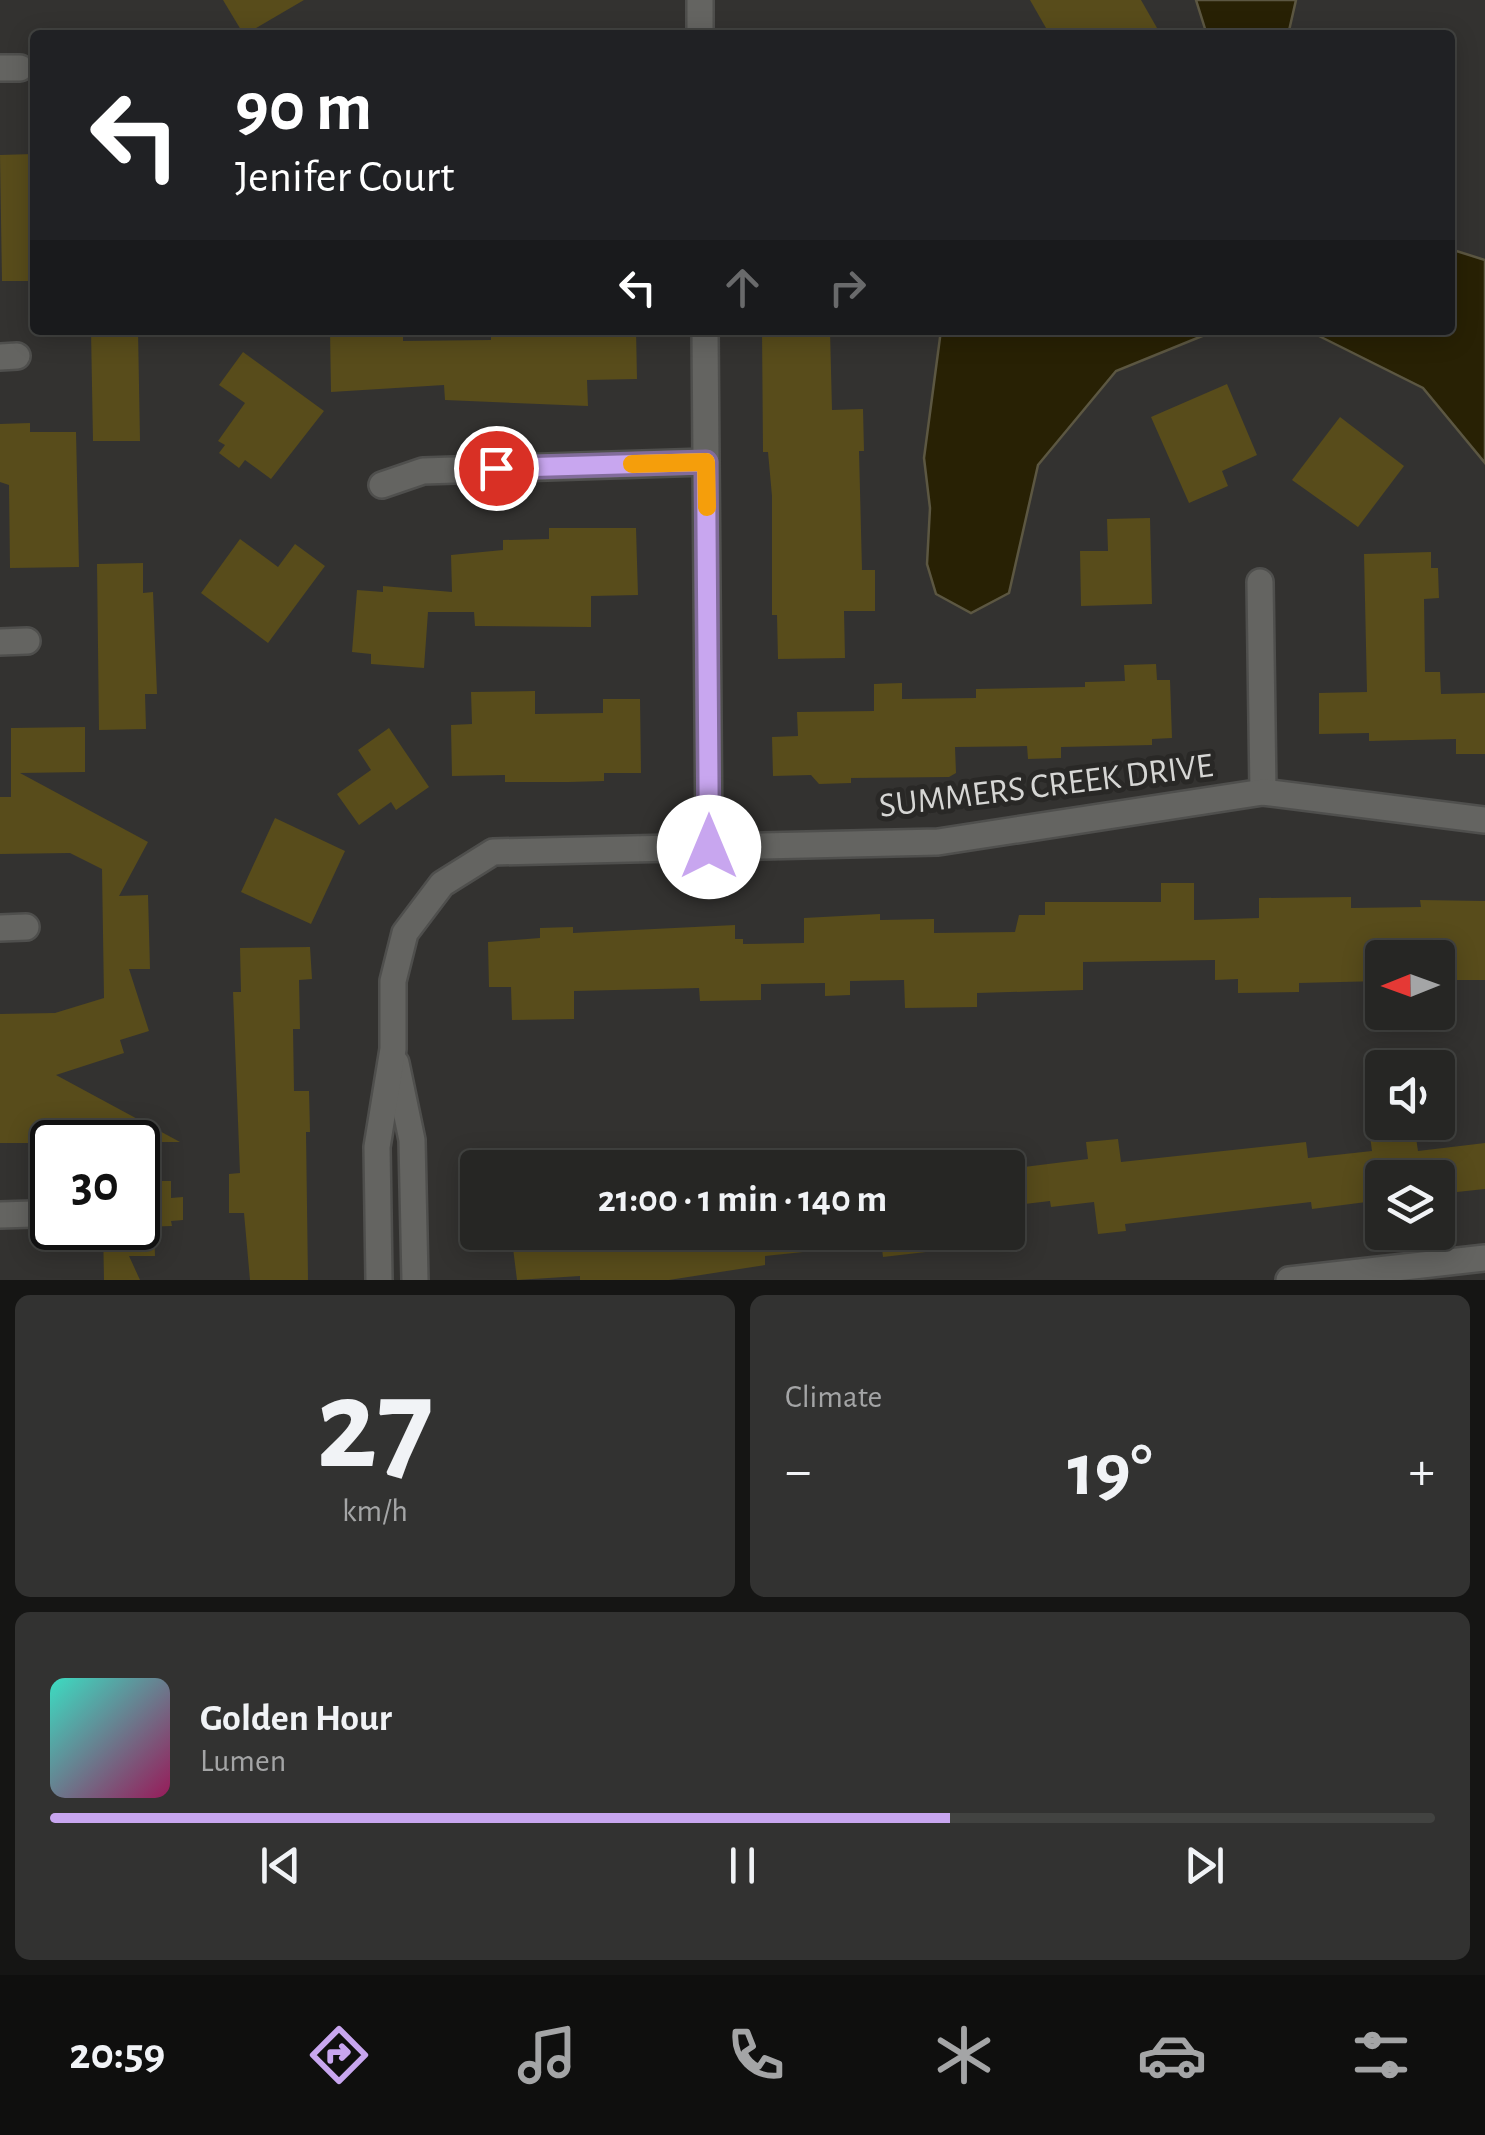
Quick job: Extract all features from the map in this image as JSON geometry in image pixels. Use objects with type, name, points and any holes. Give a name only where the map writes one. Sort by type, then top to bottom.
[{"type":"street","points":[[700,0],[700,30]]},
{"type":"street","points":[[704,335],[709,847]]},
{"type":"street","points":[[382,485],[423,471],[706,462]]},
{"type":"street","points":[[1260,582],[1263,792]]},
{"type":"street","points":[[0,642],[26,641]]},
{"type":"street","name":"SUMMERS CREEK DRIVE","points":[[379,1280],[377,1146],[393,1049],[393,981],[406,933],[442,884],[493,852],[938,842],[1263,792],[1485,820]]},
{"type":"street","name":"SUMMERS CREEK DRIVE","points":[[393,1049],[412,1140],[415,1280]]},
{"type":"street","points":[[0,1215],[30,1214]]},
{"type":"street","points":[[1289,1280],[1485,1258]]},
{"type":"shaded area","points":[[1196,0],[1296,0],[1289,30],[1205,30]]},
{"type":"shaded area","points":[[1455,251],[1485,260],[1485,463],[1423,388],[1317,335],[1455,335]]},
{"type":"shaded area","points":[[940,335],[1205,335],[1116,371],[1038,465],[1009,593],[971,613],[936,594],[927,564],[930,508],[924,458]]},
{"type":"building","points":[[223,0],[304,0],[253,30],[241,30]]},
{"type":"building","points":[[1030,0],[1141,0],[1158,30],[1047,30]]},
{"type":"building","points":[[30,154],[30,281],[2,281],[0,155]]},
{"type":"building","points":[[91,335],[138,335],[140,441],[93,441]]},
{"type":"building","points":[[330,335],[403,335],[403,341],[491,340],[491,335],[636,335],[637,379],[587,380],[588,406],[445,400],[444,385],[331,392]]},
{"type":"building","points":[[762,335],[830,335],[832,410],[863,409],[864,451],[859,451],[862,570],[875,570],[875,611],[844,611],[845,658],[778,659],[777,615],[772,615],[772,496],[768,452],[763,452]]},
{"type":"building","points":[[243,352],[324,411],[271,479],[245,460],[239,468],[219,453],[225,445],[218,441],[245,403],[219,385]]},
{"type":"building","points":[[1227,384],[1257,455],[1222,471],[1228,486],[1189,503],[1151,417]]},
{"type":"building","points":[[1340,417],[1404,466],[1358,527],[1292,480]]},
{"type":"building","points":[[30,423],[30,432],[76,432],[79,567],[10,568],[9,485],[0,482],[0,424]]},
{"type":"building","points":[[1150,518],[1152,604],[1081,606],[1080,551],[1108,551],[1107,519]]},
{"type":"building","points":[[549,528],[636,528],[638,595],[591,596],[591,627],[475,626],[474,612],[428,612],[424,668],[371,664],[371,654],[352,652],[357,590],[383,592],[383,586],[452,592],[451,555],[503,550],[503,540],[549,539]]},
{"type":"building","points":[[240,539],[278,567],[295,544],[325,566],[268,643],[201,593]]},
{"type":"building","points":[[1431,552],[1431,568],[1438,568],[1439,598],[1424,599],[1425,672],[1440,672],[1441,694],[1485,693],[1485,754],[1456,754],[1456,739],[1369,741],[1369,733],[1319,734],[1319,693],[1367,692],[1364,554]]},
{"type":"building","points":[[143,563],[143,593],[153,592],[157,694],[145,694],[146,729],[99,730],[97,564]]},
{"type":"building","points":[[1156,664],[1157,680],[1170,680],[1172,738],[1152,739],[1152,745],[1061,747],[1061,758],[1028,759],[1027,746],[955,747],[956,773],[949,777],[851,778],[851,783],[819,784],[811,775],[773,776],[772,737],[798,736],[797,712],[874,711],[874,684],[902,683],[902,699],[976,698],[976,689],[1085,687],[1085,682],[1125,681],[1124,665]]},
{"type":"building","points":[[535,691],[535,714],[603,713],[603,699],[640,699],[641,773],[604,773],[604,781],[569,782],[505,782],[505,775],[452,776],[451,725],[472,724],[471,692]]},
{"type":"building","points":[[85,727],[85,772],[20,773],[148,842],[119,896],[148,895],[150,969],[129,969],[149,1031],[120,1040],[124,1053],[56,1075],[139,1120],[30,1120],[30,1143],[0,1143],[0,1014],[55,1013],[104,998],[102,869],[70,853],[0,854],[0,797],[11,797],[11,728]]},
{"type":"building","points":[[389,728],[429,787],[396,810],[391,802],[359,825],[337,794],[371,770],[358,750]]},
{"type":"building","points":[[275,818],[345,851],[311,924],[241,892]]},
{"type":"building","points":[[1161,883],[1194,883],[1194,920],[1259,918],[1259,898],[1351,897],[1351,908],[1421,907],[1420,900],[1485,901],[1485,980],[1455,980],[1455,940],[1365,940],[1365,981],[1299,983],[1299,992],[1238,993],[1238,979],[1215,980],[1215,960],[1083,962],[1083,990],[977,993],[977,1007],[905,1008],[904,980],[850,981],[850,995],[825,996],[825,983],[761,984],[761,1000],[700,1001],[699,988],[574,991],[574,1019],[512,1020],[511,987],[489,987],[488,942],[540,938],[540,928],[573,927],[573,933],[735,925],[735,939],[743,939],[743,944],[804,943],[804,918],[880,914],[880,920],[934,919],[934,933],[1015,932],[1019,915],[1045,915],[1045,902],[1161,902]]},
{"type":"building","points":[[310,947],[312,979],[299,980],[300,1029],[293,1029],[294,1091],[309,1091],[308,1280],[250,1280],[244,1213],[229,1213],[229,1174],[240,1173],[233,992],[241,992],[240,948]]},
{"type":"building","points":[[160,1131],[180,1142],[160,1142]]},
{"type":"building","points":[[1118,1139],[1121,1162],[1306,1142],[1308,1158],[1372,1151],[1371,1140],[1416,1140],[1418,1151],[1485,1143],[1485,1189],[1455,1192],[1455,1160],[1365,1160],[1365,1202],[1312,1209],[1311,1202],[1125,1224],[1126,1231],[1098,1234],[1094,1202],[1051,1207],[1050,1201],[1025,1204],[1025,1167],[1088,1159],[1086,1142]]},
{"type":"building","points":[[160,1181],[171,1181],[171,1198],[183,1197],[183,1220],[171,1221],[172,1226],[160,1226]]},
{"type":"building","points":[[103,1250],[155,1250],[155,1256],[129,1256],[140,1280],[104,1280]]},
{"type":"building","points":[[513,1250],[822,1250],[765,1256],[765,1265],[669,1280],[580,1280],[580,1276],[517,1280]]},
{"type":"building","points":[[882,1250],[943,1250],[883,1257]]},
{"type":"slow traffic","points":[[632,464],[706,462],[707,507]]},
{"type":"route","points":[[496,468],[706,462],[709,847]]}]
